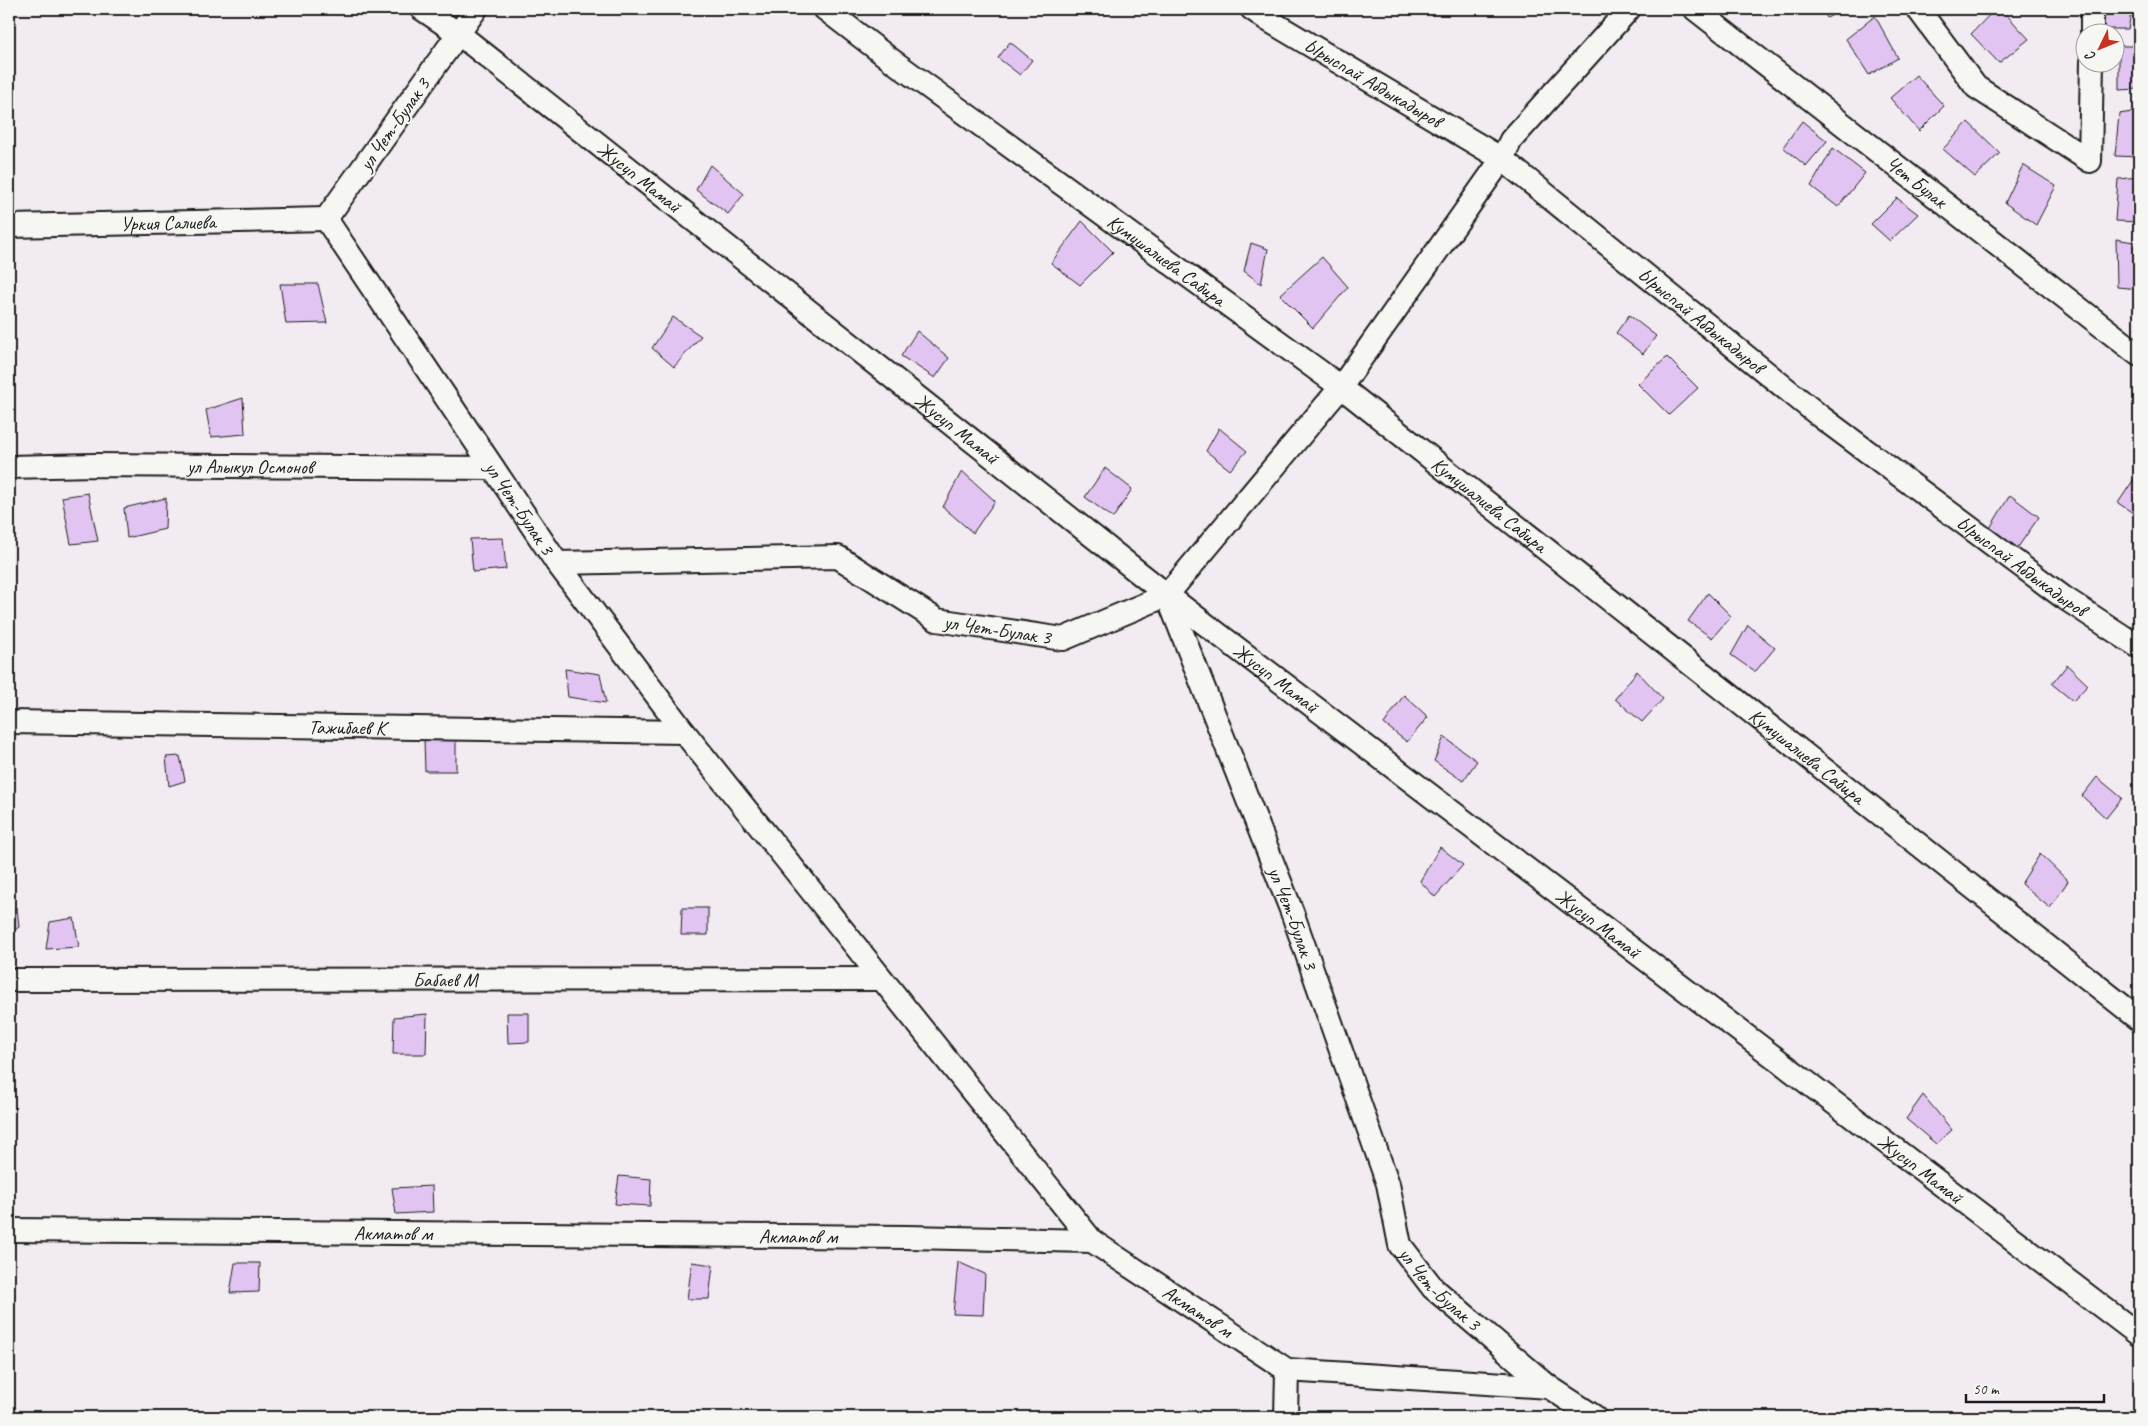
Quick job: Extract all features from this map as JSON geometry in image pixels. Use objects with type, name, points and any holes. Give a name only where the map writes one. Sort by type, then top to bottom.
[{"type":"street","name":"Жусуп Мамай","points":[[422,9],[459,34],[1167,596],[2139,1335]]},
{"type":"street","name":"ул Чет-Булак 3","points":[[476,9],[326,219],[557,563],[838,557],[937,620],[1062,639],[1167,596],[1292,912],[1388,1184],[1400,1246],[1433,1288],[1549,1387],[1595,1417]]},
{"type":"street","name":"Кумушалиева Сабира","points":[[826,9],[890,59],[1340,387],[2139,1019]]},
{"type":"street","name":"Ырыспай Абдыкадыров","points":[[1252,9],[1502,159],[1821,417],[2063,597],[2139,647]]},
{"type":"street","points":[[1167,596],[1340,387],[1502,159],[1511,140],[1630,9]]},
{"type":"street","name":"Чет Булак","points":[[1695,9],[2139,355]]},
{"type":"street","points":[[1918,9],[1976,87],[2090,161],[2092,72]]},
{"type":"street","points":[[2092,9],[2092,22]]},
{"type":"street","name":"Уркия Салиева","points":[[9,226],[326,219]]},
{"type":"street","name":"ул Алыкул Осмонов","points":[[9,467],[104,465],[493,468]]},
{"type":"street","points":[[557,563],[684,732],[1092,1241]]},
{"type":"street","name":"Тажибаев К","points":[[9,722],[684,732]]},
{"type":"street","name":"Бабаев М","points":[[9,980],[881,979]]},
{"type":"street","name":"Акматов м","points":[[9,1230],[897,1237],[1092,1241],[1287,1370],[1549,1387]]},
{"type":"street","points":[[1286,1417],[1287,1370]]},
{"type":"building","points":[[1822,9],[1843,9],[1827,18]]},
{"type":"building","points":[[1995,9],[2001,9],[2029,39],[1999,63],[1971,34]]},
{"type":"building","points":[[2102,9],[2132,9],[2128,29],[2126,29],[2126,22],[2102,22]]},
{"type":"building","points":[[1875,16],[1898,58],[1869,75],[1846,39]]},
{"type":"building","points":[[1010,42],[1032,60],[1020,75],[998,58]]},
{"type":"building","points":[[2126,46],[2139,46],[2139,89],[2119,90],[2119,72],[2126,72]]},
{"type":"building","points":[[1916,75],[1944,106],[1919,131],[1890,98]]},
{"type":"building","points":[[2139,111],[2139,157],[2115,156],[2119,114]]},
{"type":"building","points":[[1802,121],[1827,141],[1806,166],[1783,147]]},
{"type":"building","points":[[1968,122],[2000,153],[1975,177],[1943,149]]},
{"type":"building","points":[[1833,148],[1865,173],[1838,207],[1811,186]]},
{"type":"building","points":[[710,165],[744,194],[728,214],[696,190]]},
{"type":"building","points":[[2023,165],[2056,186],[2036,225],[2005,203]]},
{"type":"building","points":[[2139,177],[2139,222],[2115,221],[2118,179]]},
{"type":"building","points":[[1897,198],[1918,214],[1890,241],[1871,224]]},
{"type":"building","points":[[1082,221],[1113,252],[1080,285],[1051,263]]},
{"type":"building","points":[[2116,239],[2139,243],[2139,289],[2117,287]]},
{"type":"building","points":[[1251,243],[1268,249],[1261,284],[1244,271]]},
{"type":"building","points":[[1322,257],[1348,287],[1313,328],[1280,295]]},
{"type":"building","points":[[280,284],[318,284],[327,323],[286,324]]},
{"type":"building","points":[[1629,315],[1656,336],[1643,354],[1616,333]]},
{"type":"building","points":[[673,317],[701,336],[674,367],[652,348]]},
{"type":"building","points":[[917,331],[949,358],[935,378],[901,356]]},
{"type":"building","points":[[1667,357],[1698,388],[1669,415],[1638,384]]},
{"type":"building","points":[[243,398],[245,434],[211,437],[206,410]]},
{"type":"building","points":[[1219,428],[1247,451],[1230,470],[1206,451]]},
{"type":"building","points":[[1105,468],[1132,489],[1113,518],[1085,497]]},
{"type":"building","points":[[962,471],[995,501],[973,533],[943,507]]},
{"type":"building","points":[[2134,479],[2139,483],[2139,517],[2118,503]]},
{"type":"building","points":[[88,493],[98,541],[71,544],[62,497]]},
{"type":"building","points":[[2010,495],[2039,517],[2016,550],[1990,528]]},
{"type":"building","points":[[166,498],[165,529],[127,538],[124,508]]},
{"type":"building","points":[[503,538],[506,569],[473,572],[470,539]]},
{"type":"building","points":[[1708,593],[1731,616],[1712,638],[1688,621]]},
{"type":"building","points":[[1748,625],[1775,648],[1755,672],[1731,655]]},
{"type":"building","points":[[2067,665],[2088,685],[2073,701],[2052,684]]},
{"type":"building","points":[[565,669],[600,674],[606,703],[568,697]]},
{"type":"building","points":[[1637,671],[1663,699],[1642,722],[1615,699]]},
{"type":"building","points":[[1404,695],[1428,717],[1407,742],[1384,724]]},
{"type":"building","points":[[1444,737],[1477,761],[1463,781],[1434,761]]},
{"type":"building","points":[[456,738],[456,771],[425,771],[424,739]]},
{"type":"building","points":[[180,756],[185,781],[169,786],[166,757]]},
{"type":"building","points":[[2097,777],[2122,798],[2106,818],[2082,796]]},
{"type":"building","points":[[1440,847],[1463,865],[1435,897],[1420,881]]},
{"type":"building","points":[[2040,854],[2068,881],[2050,908],[2021,884]]},
{"type":"building","points":[[17,908],[19,927],[12,932],[15,950],[9,950],[9,909]]},
{"type":"building","points":[[682,908],[708,908],[708,935],[681,935]]},
{"type":"building","points":[[74,918],[79,947],[46,949],[50,922]]},
{"type":"building","points":[[507,1013],[529,1013],[529,1042],[508,1043]]},
{"type":"building","points":[[427,1014],[426,1054],[393,1054],[394,1017]]},
{"type":"building","points":[[1923,1095],[1952,1130],[1936,1144],[1906,1119]]},
{"type":"building","points":[[619,1176],[651,1179],[650,1206],[615,1204]]},
{"type":"building","points":[[432,1186],[433,1212],[396,1214],[392,1188]]},
{"type":"building","points":[[692,1262],[713,1265],[709,1299],[687,1299]]},
{"type":"building","points":[[958,1262],[985,1274],[983,1315],[953,1314]]},
{"type":"building","points":[[235,1263],[260,1263],[259,1292],[230,1293]]}]
